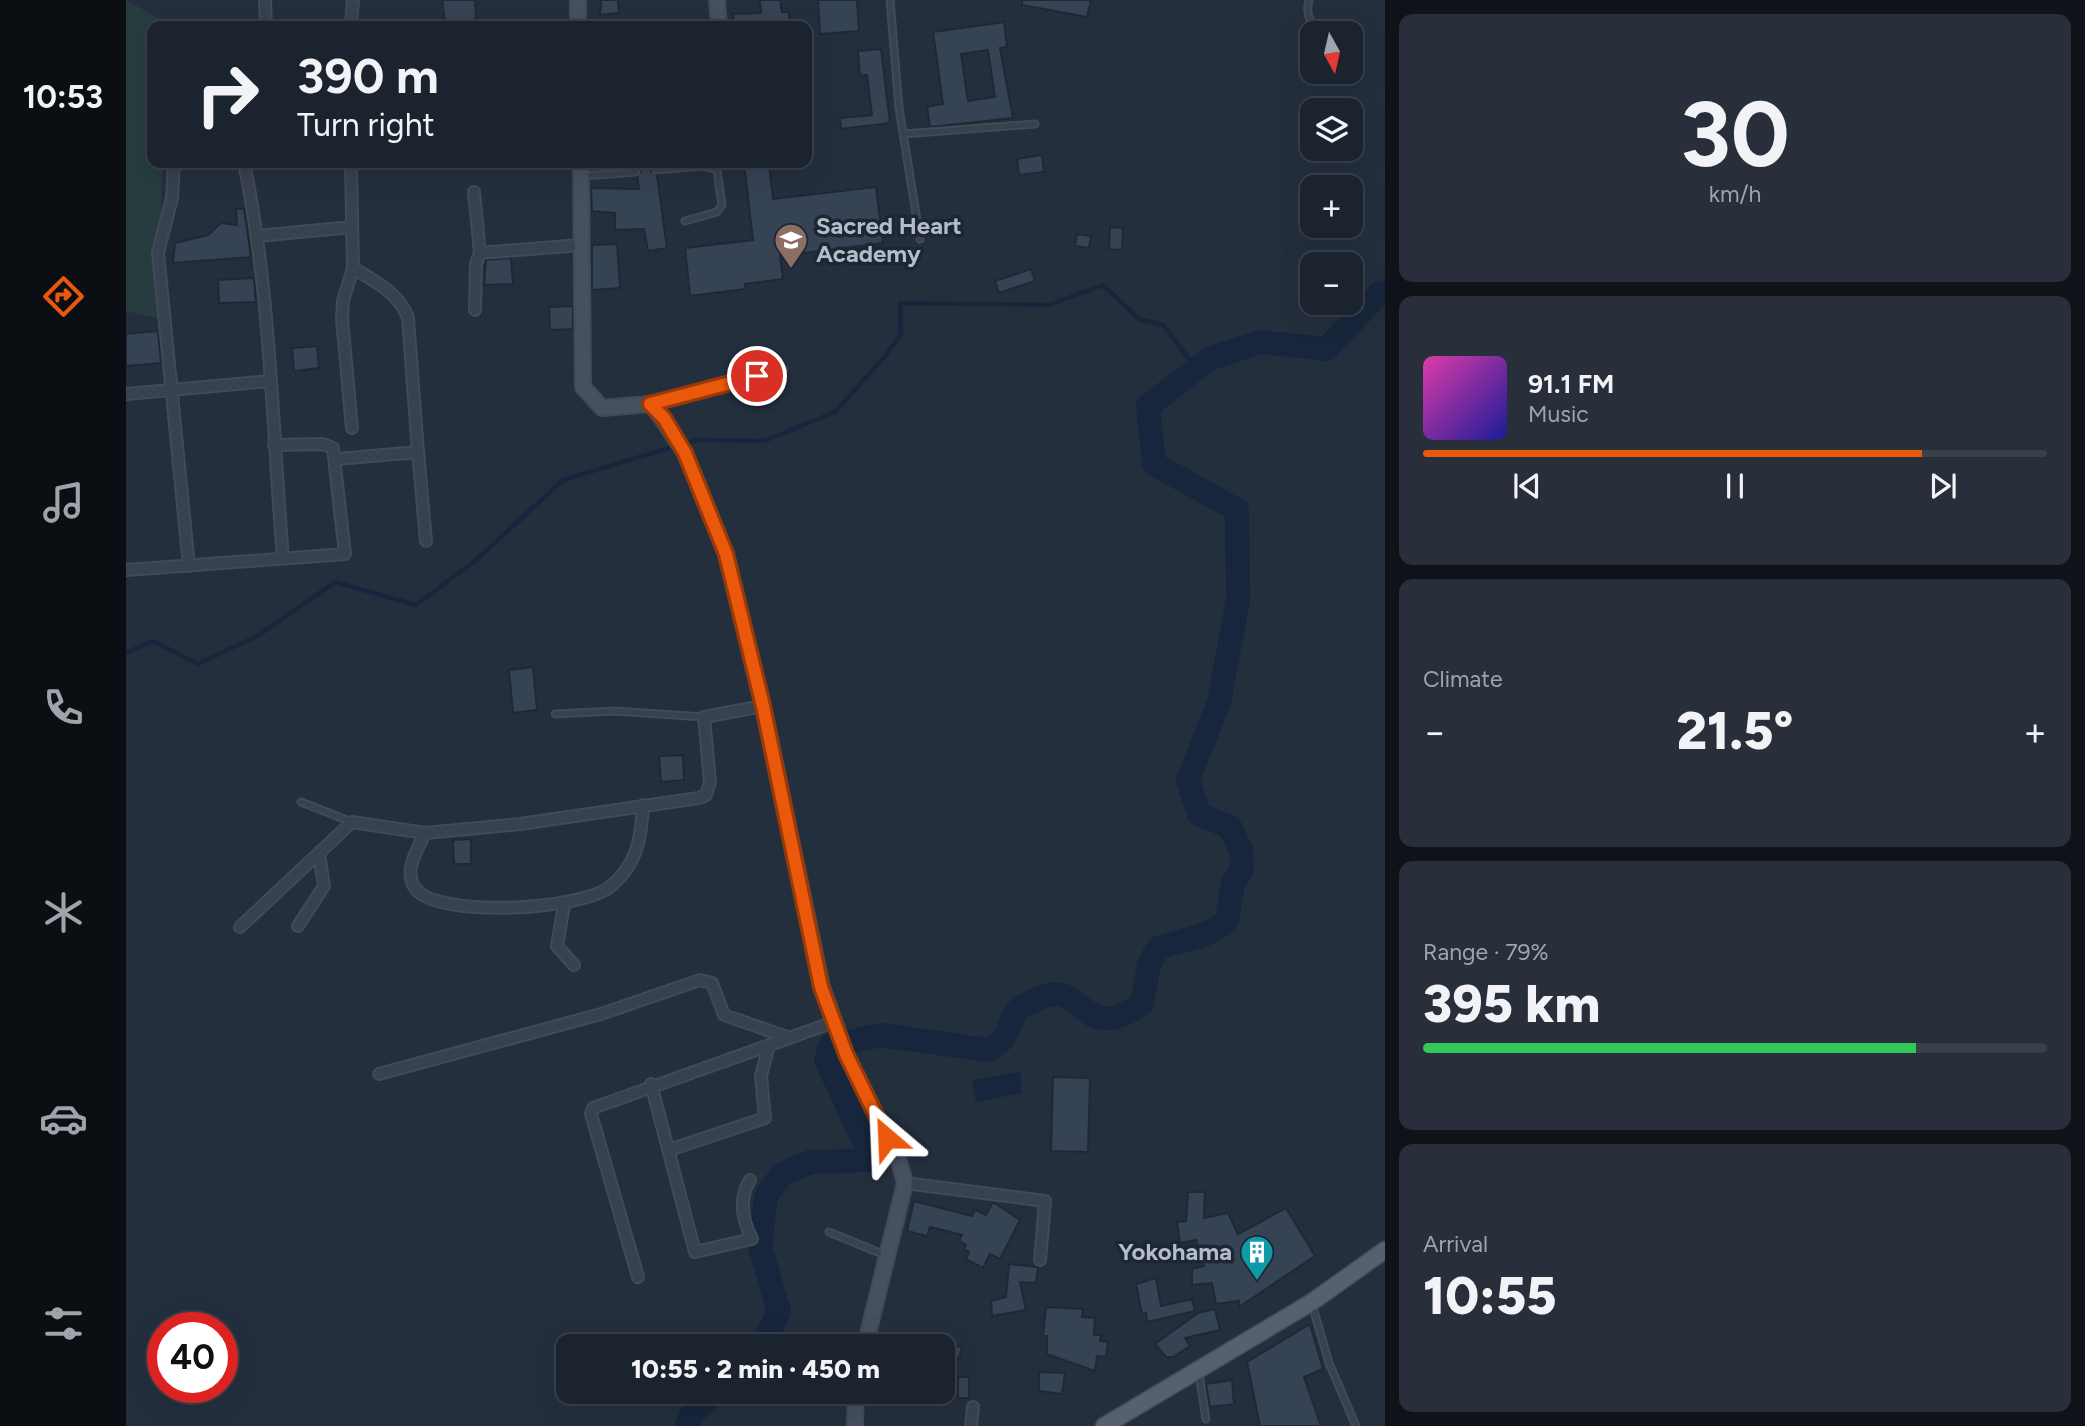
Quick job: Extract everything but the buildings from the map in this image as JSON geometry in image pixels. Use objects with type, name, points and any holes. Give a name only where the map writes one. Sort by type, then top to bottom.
[{"type":"main road","points":[[1104,1426],[1311,1302],[1385,1250]]},
{"type":"street","points":[[265,0],[266,21]]},
{"type":"street","points":[[351,21],[353,0]]},
{"type":"street","points":[[578,0],[578,21]]},
{"type":"street","points":[[717,0],[719,21]]},
{"type":"street","points":[[174,168],[172,198],[158,253],[189,566]]},
{"type":"street","points":[[245,168],[257,236],[284,558]]},
{"type":"street","points":[[351,168],[353,268],[343,301],[342,319],[352,428]]},
{"type":"street","points":[[581,170],[583,387],[587,396],[602,408],[650,404],[664,418],[682,447],[726,554],[763,706],[821,987],[846,1054],[898,1158],[905,1183],[868,1334]]},
{"type":"street","points":[[474,192],[480,253],[476,264],[475,310]]},
{"type":"street","points":[[257,236],[352,227]]},
{"type":"street","points":[[480,253],[581,244]]},
{"type":"street","points":[[353,268],[396,295],[403,303],[408,318],[426,541]]},
{"type":"street","points":[[126,394],[271,381]]},
{"type":"street","points":[[126,570],[345,554],[337,459],[329,445],[274,445]]},
{"type":"street","points":[[337,459],[418,452]]},
{"type":"street","points":[[240,927],[352,822],[425,833],[520,824],[706,795],[710,782],[705,717],[763,706]]},
{"type":"street","points":[[425,833],[410,869],[413,887],[423,896],[442,904],[470,906],[564,905],[609,889],[626,871],[641,841],[643,805]]},
{"type":"street","points":[[298,926],[324,887],[319,853]]},
{"type":"street","points":[[564,905],[557,946],[574,965]]},
{"type":"street","points":[[379,1074],[601,1014],[700,980],[712,983],[724,1015],[790,1038]]},
{"type":"street","points":[[638,1277],[591,1114],[593,1108],[651,1084],[834,1023]]},
{"type":"street","points":[[669,1150],[765,1118],[761,1076],[769,1045]]},
{"type":"street","points":[[651,1084],[695,1252],[752,1239],[743,1222],[742,1208],[743,1191],[750,1180]]},
{"type":"street","points":[[905,1183],[1045,1200],[1040,1260]]},
{"type":"street","points":[[855,1426],[856,1404]]},
{"type":"street","points":[[971,1426],[973,1407]]},
{"type":"lane","points":[[891,0],[902,134],[920,239]]},
{"type":"lane","points":[[1309,0],[1310,21]]},
{"type":"lane","points":[[902,134],[1035,124]]},
{"type":"lane","points":[[656,170],[680,168]]},
{"type":"lane","points":[[685,221],[718,212],[722,205],[717,170],[710,168]]},
{"type":"lane","points":[[581,170],[636,172]]},
{"type":"lane","points":[[650,404],[784,369]]},
{"type":"lane","points":[[555,714],[615,711],[705,717]]},
{"type":"lane","points":[[301,802],[352,822]]},
{"type":"lane","points":[[830,1232],[887,1256]]},
{"type":"lane","points":[[1311,1302],[1329,1363],[1356,1426]]},
{"type":"lane","points":[[1199,1371],[1206,1419]]},
{"type":"green space","points":[[126,0],[164,21],[147,21],[147,168],[162,168],[159,319],[126,311]]},
{"type":"water","points":[[1020,1072],[1022,1093],[976,1102],[972,1080]]},
{"type":"waterway","points":[[126,653],[153,641],[198,664],[259,635],[335,582],[416,605],[476,560],[563,480],[696,440],[764,441],[835,412],[886,355],[901,334],[900,303],[1049,305],[1103,285],[1139,319],[1163,325],[1197,369]]},
{"type":"waterway","points":[[768,1334],[779,1311],[760,1247],[766,1196],[782,1174],[810,1162],[873,1160],[826,1060],[830,1046],[881,1035],[988,1050],[1003,1039],[1020,1008],[1045,996],[1057,994],[1068,997],[1096,1016],[1108,1018],[1123,1015],[1142,1003],[1149,964],[1158,948],[1203,935],[1227,921],[1233,883],[1242,870],[1241,850],[1230,827],[1199,814],[1188,780],[1219,702],[1238,600],[1237,510],[1154,464],[1148,406],[1211,358],[1261,342],[1326,349],[1380,293],[1385,292]]},
{"type":"waterway","points":[[687,1426],[691,1415],[703,1404]]},
{"type":"place","name":"Sacred Heart Academy","points":[[791,270]]},
{"type":"place","name":"Yokohama","points":[[1257,1282]]},
{"type":"route","points":[[757,376],[650,404],[664,418],[685,453],[726,554],[763,706],[821,987],[846,1054],[887,1138]]}]
